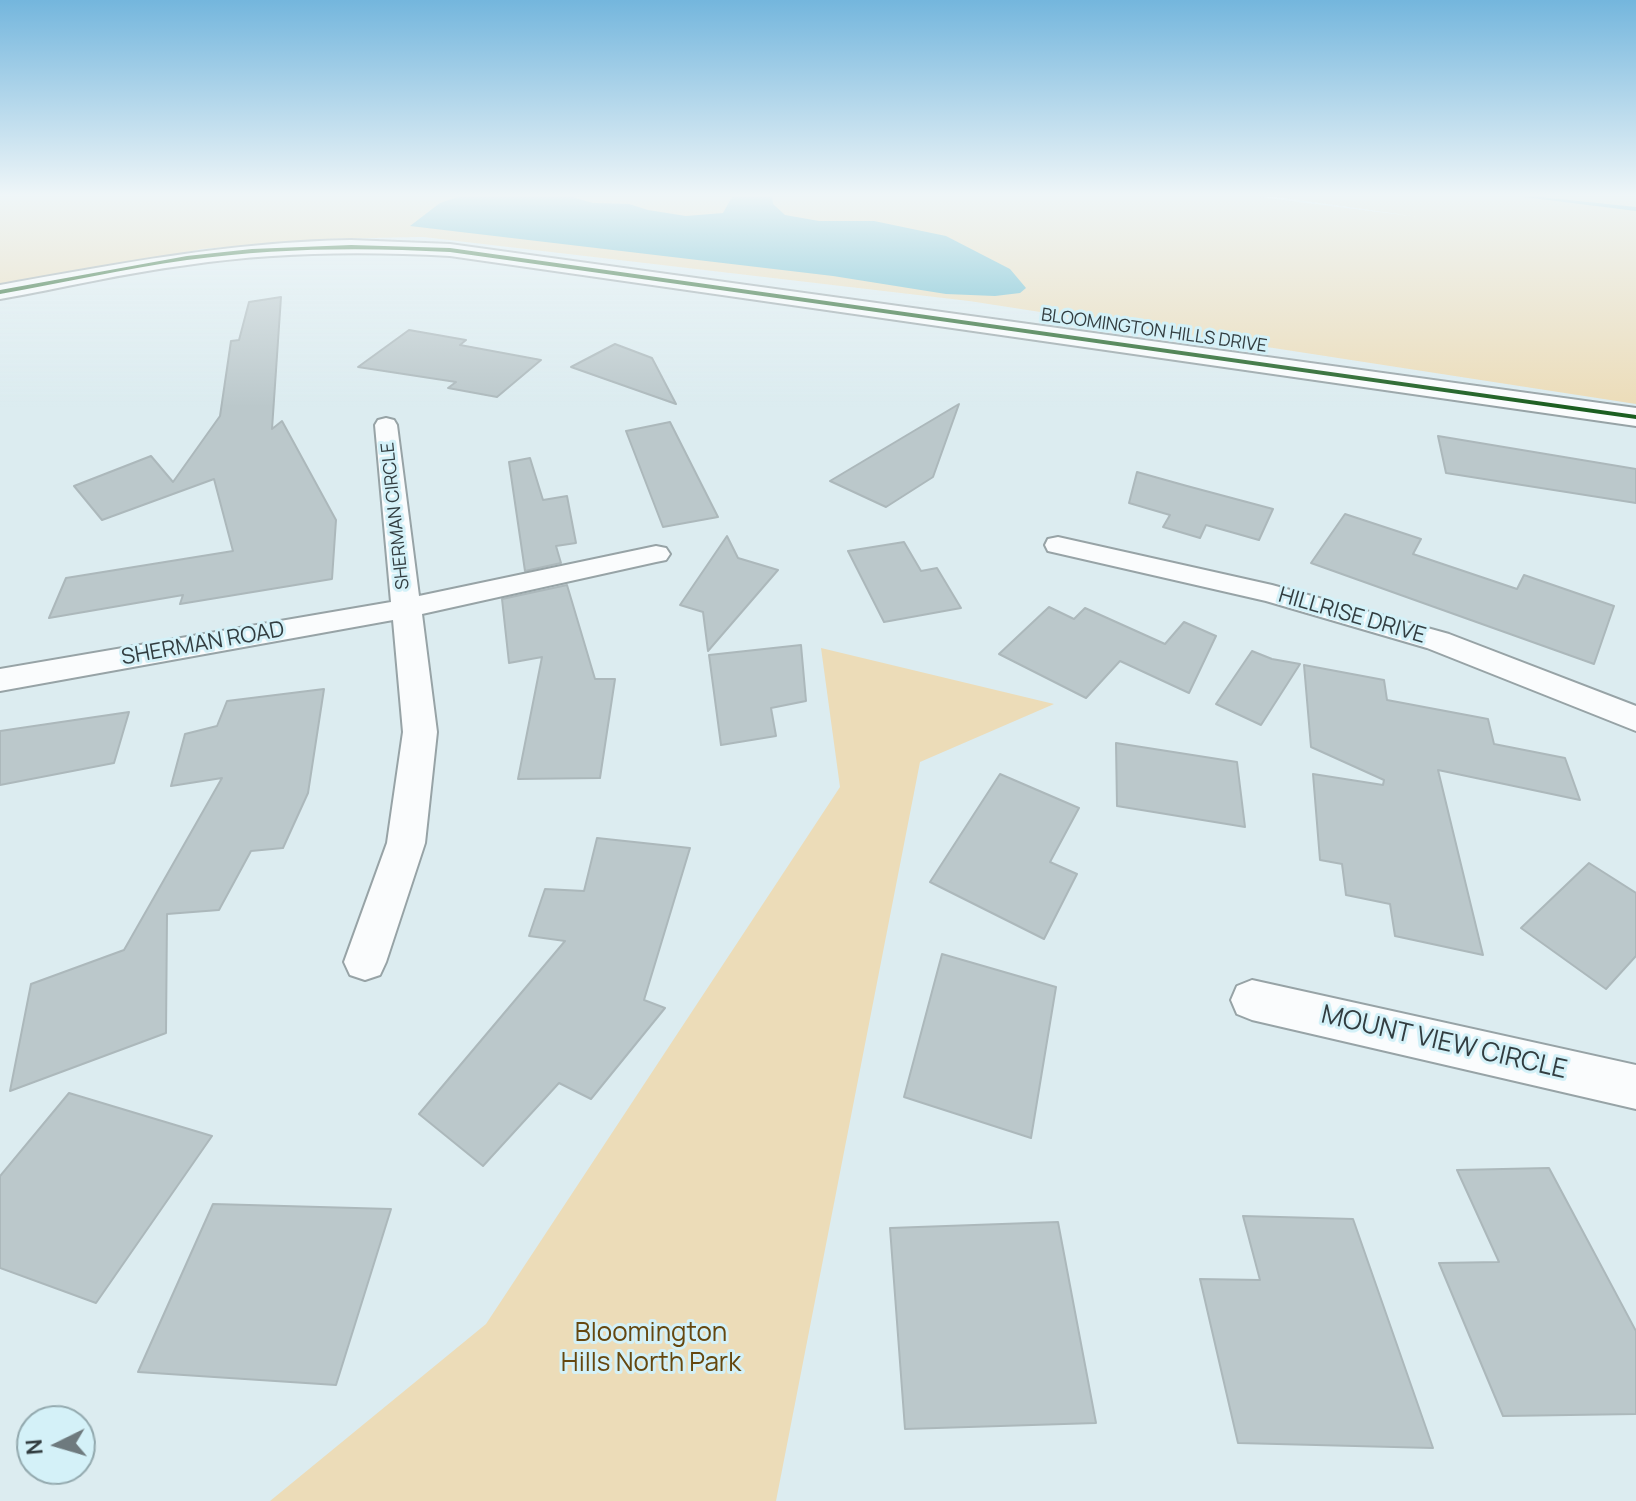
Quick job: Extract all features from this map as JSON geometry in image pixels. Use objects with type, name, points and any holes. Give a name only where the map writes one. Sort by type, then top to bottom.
[{"type":"street","name":"BLOOMINGTON HILLS DRIVE","points":[[0,292],[137,267]]},
{"type":"street","name":"BLOOMINGTON HILLS DRIVE","points":[[571,267],[1636,417]]},
{"type":"street","name":"SHERMAN CIRCLE","points":[[365,962],[406,843],[420,732],[386,425]]},
{"type":"street","name":"HILLRISE DRIVE","points":[[1058,545],[1272,594],[1438,641],[1636,719]]},
{"type":"street","name":"SHERMAN ROAD","points":[[0,680],[407,608],[656,554]]},
{"type":"street","name":"MOUNT VIEW CIRCLE","points":[[1252,1000],[1636,1087]]},
{"type":"green space","points":[[0,267],[111,267],[0,289]]},
{"type":"green space","points":[[679,267],[1636,267],[1636,404],[969,301]]},
{"type":"green space","name":"Bloomington Hills North Park","points":[[821,648],[1054,704],[920,762],[776,1501],[270,1501],[486,1324],[840,787]]},
{"type":"water","points":[[757,267],[1006,267],[1026,288],[1020,293],[995,296],[946,294]]},
{"type":"building","points":[[281,297],[272,429],[282,421],[336,520],[332,579],[180,604],[183,595],[49,618],[66,578],[233,551],[214,479],[102,520],[74,486],[151,456],[173,482],[220,416],[231,341],[239,340],[249,302]]},
{"type":"building","points":[[409,330],[466,340],[460,345],[541,360],[497,397],[448,388],[456,382],[358,367]]},
{"type":"building","points":[[615,344],[652,358],[676,404],[571,367]]},
{"type":"building","points":[[959,404],[933,477],[886,507],[830,481]]},
{"type":"building","points":[[670,422],[718,517],[663,527],[626,431]]},
{"type":"building","points":[[1438,436],[1636,469],[1636,503],[1446,473]]},
{"type":"building","points":[[530,458],[543,500],[567,496],[576,543],[556,546],[561,563],[525,571],[509,462]]},
{"type":"building","points":[[1137,472],[1273,509],[1259,540],[1206,525],[1200,538],[1163,527],[1170,515],[1129,503]]},
{"type":"building","points":[[1345,514],[1421,539],[1413,554],[1517,589],[1524,575],[1614,606],[1594,664],[1311,563]]},
{"type":"building","points":[[727,536],[738,558],[778,570],[708,651],[703,612],[680,605]]},
{"type":"building","points":[[904,542],[921,571],[937,568],[961,608],[884,622],[848,551]]},
{"type":"building","points":[[567,585],[595,679],[615,679],[600,778],[518,779],[542,657],[509,663],[502,599]]},
{"type":"building","points":[[1049,607],[1074,619],[1085,608],[1165,644],[1184,622],[1216,636],[1189,693],[1120,661],[1086,698],[999,654]]},
{"type":"building","points":[[801,645],[806,701],[771,708],[776,736],[721,745],[709,655]]},
{"type":"building","points":[[1252,651],[1272,659],[1300,664],[1261,725],[1216,704]]},
{"type":"building","points":[[1304,665],[1384,680],[1387,700],[1488,719],[1494,744],[1565,758],[1580,800],[1438,770],[1483,955],[1395,936],[1390,904],[1346,895],[1342,864],[1320,860],[1313,774],[1383,785],[1384,780],[1311,747]]},
{"type":"building","points":[[324,689],[308,793],[283,848],[251,851],[219,910],[167,914],[166,1033],[10,1091],[31,984],[124,950],[222,778],[171,786],[185,734],[217,726],[227,701]]},
{"type":"building","points":[[129,712],[114,763],[0,785],[0,731]]},
{"type":"building","points":[[1116,743],[1237,762],[1245,827],[1117,806]]},
{"type":"building","points":[[1000,774],[1079,808],[1050,862],[1077,874],[1044,939],[930,882]]},
{"type":"building","points":[[597,838],[690,848],[644,1000],[665,1008],[591,1099],[559,1083],[483,1166],[419,1114],[565,941],[529,936],[545,889],[584,891]]},
{"type":"building","points":[[1589,863],[1636,893],[1636,956],[1606,989],[1521,928]]},
{"type":"building","points":[[942,954],[1056,987],[1031,1138],[904,1097]]},
{"type":"building","points":[[69,1093],[212,1136],[96,1303],[0,1268],[0,1176]]},
{"type":"building","points":[[1549,1168],[1636,1331],[1636,1414],[1503,1416],[1439,1263],[1499,1262],[1457,1170]]},
{"type":"building","points":[[213,1204],[391,1209],[336,1385],[138,1372]]},
{"type":"building","points":[[1243,1216],[1353,1219],[1433,1448],[1238,1443],[1200,1279],[1260,1280]]},
{"type":"building","points":[[1058,1222],[1096,1423],[905,1429],[890,1228]]},
{"type":"cycle path","points":[[0,292],[136,267]]},
{"type":"cycle path","points":[[571,267],[1636,417]]}]
